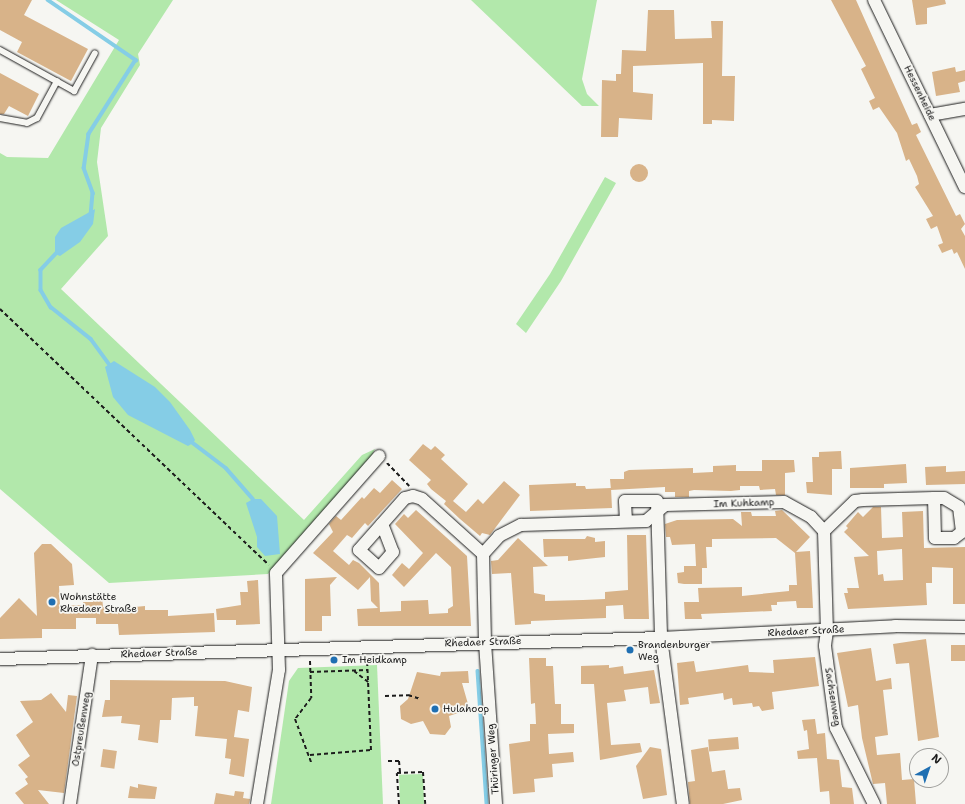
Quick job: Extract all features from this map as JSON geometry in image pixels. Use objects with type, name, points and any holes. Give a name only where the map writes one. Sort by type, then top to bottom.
[{"type":"street","name":"Hessenheide","points":[[874,0],[965,187]]},
{"type":"street","points":[[930,115],[965,109]]},
{"type":"street","points":[[257,804],[279,670],[276,572],[379,456]]},
{"type":"street","points":[[382,524],[405,498],[413,496],[422,499],[483,554],[485,642]]},
{"type":"street","points":[[827,631],[824,531],[855,501],[934,498]]},
{"type":"street","points":[[626,521],[625,501],[657,501],[656,513],[661,638],[683,804]]},
{"type":"street","name":"Im Kuhkamp","points":[[483,554],[498,536],[521,525],[646,521],[665,505],[784,502],[811,517],[824,531]]},
{"type":"street","name":"Rhedaer Straße","points":[[0,658],[278,648],[661,638],[827,631],[895,626],[965,627]]},
{"type":"street","name":"Sachsenweg","points":[[827,631],[825,646],[836,728],[874,804]]},
{"type":"street","name":"Thüringer Weg","points":[[485,642],[496,804]]},
{"type":"street","name":"Ostpreußenweg","points":[[70,804],[92,655]]},
{"type":"lane","points":[[0,50],[74,91],[95,53]]},
{"type":"lane","points":[[0,118],[27,124],[37,118],[56,81]]},
{"type":"path","points":[[0,309],[276,572]]},
{"type":"path","points":[[379,456],[406,480],[413,496]]},
{"type":"path","points":[[310,755],[370,750],[367,646]]},
{"type":"path","points":[[309,648],[311,698],[295,719],[310,755],[311,762]]},
{"type":"path","points":[[353,670],[368,683]]},
{"type":"path","points":[[310,672],[368,670]]},
{"type":"path","points":[[385,696],[408,695],[420,699]]},
{"type":"path","points":[[388,761],[399,761],[399,804]]},
{"type":"path","points":[[400,773],[423,772],[425,804]]},
{"type":"green space","points":[[56,0],[173,0],[138,54],[140,65],[101,128],[97,162],[108,236],[61,289],[304,520],[362,455],[375,449],[369,461],[268,574],[109,583],[0,489],[0,153],[7,157],[48,158],[119,40]]},
{"type":"green space","points":[[471,0],[597,0],[582,79],[587,94],[599,106],[582,106]]},
{"type":"green space","points":[[605,177],[616,183],[561,281],[526,333],[516,324],[550,274]]},
{"type":"green space","points":[[377,665],[383,804],[271,804],[289,681],[298,668]]},
{"type":"green space","points":[[423,774],[424,804],[400,804],[399,775]]},
{"type":"water","points":[[95,209],[93,224],[80,242],[60,256],[55,254],[55,237],[61,228]]},
{"type":"water","points":[[114,361],[155,387],[170,402],[190,430],[195,440],[193,443],[188,446],[128,415],[113,397],[105,367]]},
{"type":"water","points":[[253,499],[261,499],[277,516],[280,554],[265,556],[257,547],[257,537],[246,503]]},
{"type":"building","points":[[0,0],[32,0],[24,15],[88,49],[71,81],[17,52],[22,42],[0,30]]},
{"type":"building","points":[[831,0],[856,0],[912,125],[917,123],[921,132],[916,135],[956,216],[960,214],[965,224],[961,229],[965,236],[965,269],[957,252],[954,254],[952,249],[942,253],[938,245],[943,243],[937,226],[931,229],[926,219],[933,216],[915,187],[919,184],[917,176],[909,159],[906,161],[897,133],[879,107],[873,110],[869,101],[875,98],[861,69],[866,66]]},
{"type":"building","points":[[912,0],[945,0],[946,4],[927,8],[927,24],[916,25]]},
{"type":"building","points":[[648,10],[674,10],[675,39],[712,38],[711,21],[723,21],[722,76],[735,76],[734,121],[712,120],[712,124],[703,124],[703,63],[633,66],[633,92],[653,94],[652,120],[619,118],[618,137],[601,137],[602,80],[616,81],[616,74],[621,74],[622,50],[646,51]]},
{"type":"building","points":[[955,67],[956,72],[965,70],[965,81],[958,83],[960,92],[936,96],[932,72]]},
{"type":"building","points":[[0,73],[39,94],[28,116],[9,106],[4,114],[0,114]]},
{"type":"building","points":[[639,164],[645,167],[648,173],[645,179],[639,182],[633,179],[630,173],[633,167]]},
{"type":"building","points":[[423,444],[431,450],[435,446],[445,455],[441,459],[468,484],[453,501],[466,512],[478,499],[483,504],[504,481],[520,495],[490,535],[482,533],[480,536],[460,519],[444,504],[446,501],[427,484],[431,480],[409,460]]},
{"type":"building","points":[[841,451],[842,469],[832,469],[832,495],[807,493],[806,482],[813,482],[812,457],[819,457],[819,452]]},
{"type":"building","points":[[762,460],[794,460],[795,472],[785,473],[785,495],[776,495],[775,489],[760,490],[759,486],[740,486],[740,490],[731,491],[694,490],[689,491],[689,497],[675,497],[675,492],[665,492],[665,487],[611,490],[610,479],[624,479],[624,472],[629,470],[693,468],[693,473],[713,472],[713,466],[736,465],[736,471],[762,471]]},
{"type":"building","points":[[906,464],[907,483],[884,484],[884,488],[850,488],[850,468]]},
{"type":"building","points":[[946,466],[946,472],[965,471],[965,484],[926,485],[925,467]]},
{"type":"building","points":[[392,480],[402,489],[368,526],[365,523],[352,538],[347,535],[333,551],[349,565],[353,560],[359,563],[379,583],[380,612],[401,611],[401,601],[428,600],[429,614],[448,613],[448,609],[453,606],[451,567],[436,553],[404,587],[392,575],[402,563],[409,569],[423,553],[395,524],[404,514],[408,518],[416,510],[467,556],[471,626],[358,626],[357,609],[378,608],[371,601],[370,577],[358,590],[313,553],[333,532],[329,524],[336,516],[341,520],[362,497],[364,499],[374,488],[380,493]]},
{"type":"building","points":[[576,483],[576,486],[585,486],[586,489],[611,488],[612,508],[530,511],[529,485]]},
{"type":"building","points":[[873,507],[881,507],[882,538],[903,537],[902,512],[923,511],[924,548],[965,547],[965,604],[953,604],[953,568],[932,567],[932,583],[926,583],[927,605],[848,609],[844,593],[848,593],[847,588],[859,588],[854,557],[869,556],[844,532],[848,528],[846,526],[858,512],[863,517]],"holes":[[[902,549],[903,580],[884,581],[883,574],[878,575],[877,551]]]},
{"type":"building","points":[[782,510],[810,537],[796,552],[810,551],[813,608],[797,608],[796,601],[777,602],[777,605],[771,605],[772,611],[701,614],[702,619],[685,619],[684,602],[699,602],[698,588],[742,587],[742,596],[789,591],[789,585],[797,585],[795,553],[776,538],[712,539],[712,547],[706,547],[707,568],[702,568],[702,584],[678,583],[677,573],[684,572],[684,566],[696,566],[695,544],[672,545],[670,537],[666,537],[665,524],[677,520],[733,519],[742,526],[741,512],[751,512],[752,516],[776,516],[775,511]]},
{"type":"building","points":[[627,535],[646,535],[649,619],[624,619],[623,605],[606,606],[606,618],[531,621],[531,624],[515,625],[511,573],[492,574],[491,561],[498,560],[518,538],[548,566],[533,567],[534,593],[545,595],[545,601],[583,600],[605,599],[605,592],[628,590]]},
{"type":"building","points":[[587,536],[595,538],[595,542],[605,541],[605,557],[568,561],[568,556],[544,557],[543,539],[585,539]]},
{"type":"building","points":[[42,544],[51,544],[72,564],[74,585],[59,586],[60,606],[83,605],[83,602],[93,602],[93,596],[102,596],[103,607],[114,609],[145,606],[145,610],[168,610],[168,616],[214,613],[215,632],[119,635],[118,624],[96,624],[96,618],[76,618],[76,629],[42,629],[42,638],[0,639],[0,618],[19,598],[37,616],[34,553]]},
{"type":"building","points":[[337,577],[330,585],[331,616],[322,616],[322,631],[305,631],[305,579]]},
{"type":"building","points":[[258,580],[260,624],[236,625],[236,620],[217,620],[216,609],[241,605],[240,592],[248,592],[247,581]]},
{"type":"building","points":[[926,639],[939,737],[918,741],[909,663],[896,664],[893,644]]},
{"type":"building","points":[[951,645],[965,645],[965,661],[951,661]]},
{"type":"building","points":[[871,648],[876,681],[891,678],[892,689],[883,690],[888,735],[875,737],[877,755],[900,753],[902,780],[909,779],[909,788],[915,788],[916,804],[887,804],[885,783],[873,784],[862,738],[858,705],[848,707],[837,653]]},
{"type":"building","points":[[815,657],[819,686],[772,692],[774,709],[762,711],[759,706],[753,707],[752,703],[733,705],[732,698],[724,700],[723,693],[688,698],[689,704],[680,705],[677,663],[694,661],[696,672],[748,665],[749,672],[774,673],[773,660]]},
{"type":"building","points":[[529,658],[546,658],[546,666],[553,666],[555,704],[561,704],[561,724],[574,724],[574,733],[548,734],[549,754],[573,752],[574,762],[552,764],[553,777],[534,779],[535,792],[513,794],[509,744],[530,741],[530,724],[536,724],[535,703],[531,704]]},
{"type":"building","points":[[609,665],[609,668],[623,666],[624,674],[654,670],[660,703],[650,704],[648,687],[624,690],[626,701],[607,703],[611,745],[640,743],[642,752],[600,760],[594,684],[581,684],[581,666]]},
{"type":"building","points":[[468,671],[469,683],[462,683],[468,704],[461,712],[449,716],[451,727],[445,735],[430,734],[423,721],[411,724],[401,719],[400,706],[408,699],[417,672],[440,676],[441,672]]},
{"type":"building","points":[[110,680],[225,681],[252,687],[249,712],[238,710],[234,737],[249,739],[244,777],[229,774],[231,759],[225,758],[227,739],[195,736],[198,706],[194,706],[194,697],[172,698],[171,720],[160,720],[158,743],[138,740],[140,725],[121,723],[122,716],[102,717],[105,700],[110,700]]},
{"type":"building","points":[[51,693],[66,712],[68,695],[77,696],[64,793],[38,790],[49,804],[24,804],[15,793],[28,784],[25,779],[28,777],[18,765],[30,756],[16,735],[33,722],[20,701],[41,700]]},
{"type":"building","points":[[815,719],[817,734],[825,733],[827,759],[839,760],[842,787],[852,788],[854,804],[830,804],[829,791],[820,792],[817,758],[798,759],[797,751],[809,749],[807,730],[804,731],[802,720]]},
{"type":"building","points":[[738,737],[739,749],[709,752],[708,740]]},
{"type":"building","points":[[650,747],[661,749],[667,795],[643,799],[636,766]]},
{"type":"building","points":[[708,747],[712,772],[725,770],[728,789],[740,788],[742,800],[723,804],[690,804],[688,782],[695,781],[691,750]]},
{"type":"building","points":[[103,749],[117,751],[114,769],[100,767]]},
{"type":"building","points":[[138,784],[157,787],[155,799],[128,798],[130,786],[138,788]]},
{"type":"building","points":[[235,791],[244,792],[243,798],[250,799],[249,804],[214,804],[216,793],[234,796]]},
{"type":"waterway","points":[[48,0],[136,60],[89,134],[84,168],[93,193],[91,214]]},
{"type":"waterway","points":[[58,252],[41,270],[41,290],[51,307],[91,339],[110,365]]},
{"type":"waterway","points":[[189,440],[226,468],[253,499]]},
{"type":"waterway","points":[[478,671],[487,804]]},
{"type":"place","name":"Wohnstätte Rhedaer Straße","points":[[52,602]]},
{"type":"place","name":"Brandenburger Weg","points":[[630,650]]},
{"type":"place","name":"Im Heidkamp","points":[[334,660]]},
{"type":"place","name":"Hulahoop","points":[[435,709]]}]
